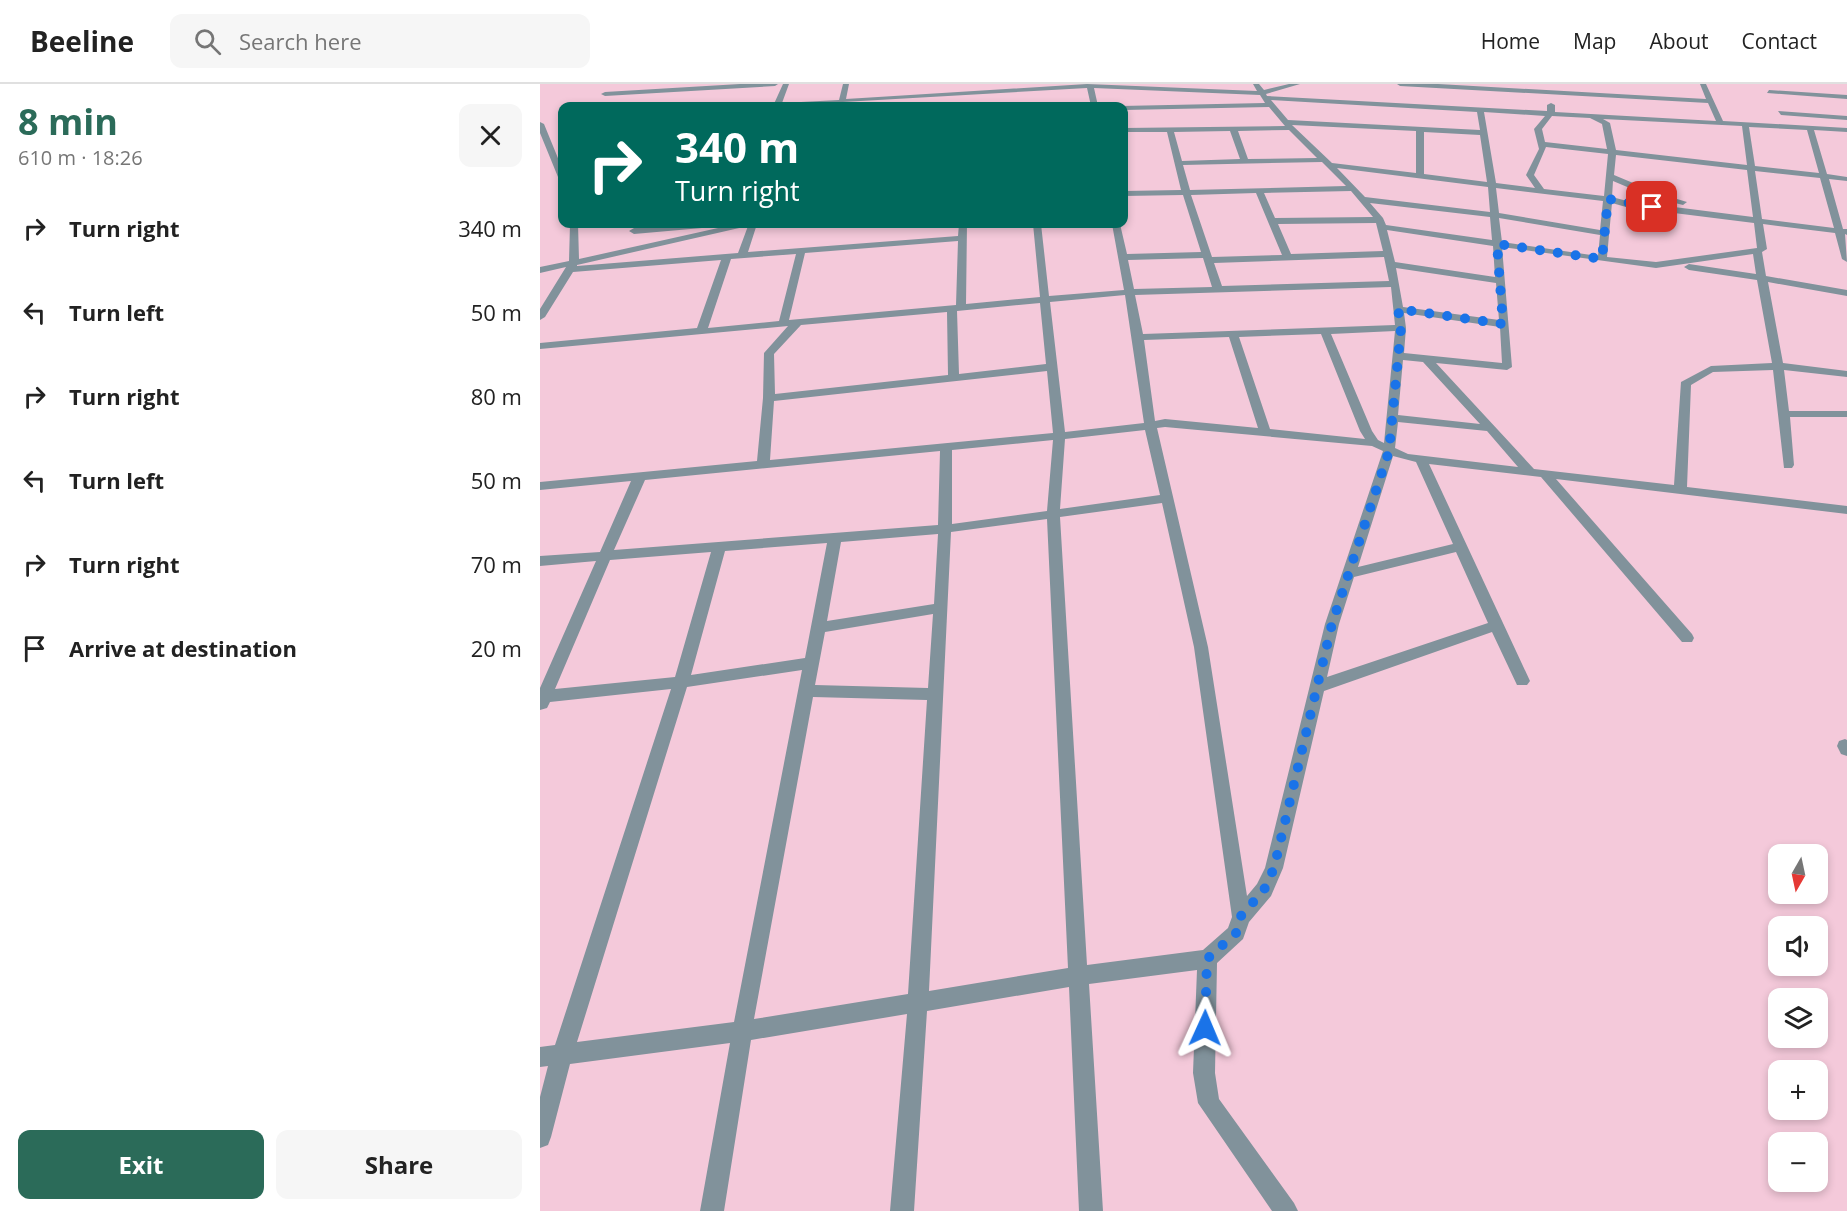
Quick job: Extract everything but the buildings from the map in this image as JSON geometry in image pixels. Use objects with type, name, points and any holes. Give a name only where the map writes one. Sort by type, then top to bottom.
[{"type":"street","points":[[609,84],[604,97],[775,84]]},
{"type":"street","points":[[779,102],[786,84]]},
{"type":"street","points":[[846,84],[842,102],[1029,87],[1090,85],[1266,99],[1847,130]]},
{"type":"street","points":[[1241,916],[1264,890],[1274,868],[1332,624],[1389,451],[1401,328],[1395,284],[1382,223],[1353,188],[1289,125],[1256,84]]},
{"type":"street","points":[[1128,108],[1266,99],[1295,84]]},
{"type":"street","points":[[1393,104],[1395,84]]},
{"type":"street","points":[[1400,84],[1550,88],[1710,101]]},
{"type":"street","points":[[1703,84],[1720,122]]},
{"type":"street","points":[[1764,84],[1788,126]]},
{"type":"street","points":[[1090,85],[1093,102]]},
{"type":"street","points":[[1542,192],[1530,176],[1543,148],[1538,129],[1551,113],[1550,88]]},
{"type":"street","points":[[1775,103],[1844,97],[1847,106]]},
{"type":"street","points":[[908,102],[909,98]]},
{"type":"street","points":[[1775,103],[1847,118]]},
{"type":"street","points":[[1398,356],[1507,367],[1492,186],[1480,109]]},
{"type":"street","points":[[1590,115],[1606,123],[1612,152],[1602,259]]},
{"type":"street","points":[[540,124],[544,139],[558,165]]},
{"type":"street","points":[[1656,265],[1762,249],[1745,124]]},
{"type":"street","points":[[1128,130],[1233,129],[1289,125],[1484,133]]},
{"type":"street","points":[[1810,128],[1823,176],[1843,232],[1847,259]]},
{"type":"street","points":[[1170,129],[1186,192],[1218,290]]},
{"type":"street","points":[[1233,129],[1245,161]]},
{"type":"street","points":[[1420,130],[1420,177]]},
{"type":"street","points":[[1542,144],[1847,179]]},
{"type":"street","points":[[553,154],[558,153]]},
{"type":"street","points":[[1180,163],[1327,162],[1420,177],[1608,199],[1626,204],[1843,232]]},
{"type":"street","points":[[1610,176],[1654,195],[1759,221]]},
{"type":"street","points":[[1128,194],[1353,188]]},
{"type":"street","points":[[1259,190],[1288,258]]},
{"type":"street","points":[[1362,199],[1495,215],[1605,233]]},
{"type":"street","points":[[1273,221],[1382,223],[1497,244],[1602,259],[1733,272],[1847,293]]},
{"type":"street","points":[[540,317],[572,266],[574,228]]},
{"type":"street","points":[[609,254],[632,234],[631,228]]},
{"type":"street","points":[[572,266],[609,254],[728,228]]},
{"type":"street","points":[[742,256],[752,228]]},
{"type":"street","points":[[954,378],[963,228]]},
{"type":"street","points":[[1037,228],[1059,436],[1053,513],[1091,1211]]},
{"type":"street","points":[[540,1058],[742,1031],[1078,976],[1207,959],[1236,933],[1241,916],[1201,647],[1150,424],[1138,337],[1117,228]]},
{"type":"street","points":[[540,270],[962,238]]},
{"type":"street","points":[[783,324],[801,251]]},
{"type":"street","points":[[1757,251],[1778,366],[1788,465]]},
{"type":"street","points":[[701,332],[727,257]]},
{"type":"street","points":[[1123,257],[1389,259],[1500,281]]},
{"type":"street","points":[[540,346],[1130,292],[1395,284]]},
{"type":"street","points":[[1398,309],[1503,324]]},
{"type":"street","points":[[763,465],[769,398],[769,353],[797,323]]},
{"type":"street","points":[[1138,337],[1401,328]]},
{"type":"street","points":[[1324,331],[1366,431],[1374,443]]},
{"type":"street","points":[[1233,334],[1265,433]]},
{"type":"street","points":[[1427,360],[1461,393],[1488,428],[1530,472]]},
{"type":"street","points":[[1680,490],[1685,384],[1711,369],[1778,366],[1847,374]]},
{"type":"street","points":[[769,398],[1051,367]]},
{"type":"street","points":[[1784,414],[1847,414]]},
{"type":"street","points":[[1392,418],[1488,428]]},
{"type":"street","points":[[540,486],[1132,429],[1165,423],[1374,443],[1405,457],[1847,510]]},
{"type":"street","points":[[902,1211],[918,1002],[941,608],[946,447]]},
{"type":"street","points":[[1421,459],[1522,681]]},
{"type":"street","points":[[1545,474],[1687,638]]},
{"type":"street","points":[[541,700],[640,476]]},
{"type":"street","points":[[540,561],[945,529],[1167,498]]},
{"type":"street","points":[[712,1211],[742,1031],[835,538]]},
{"type":"street","points":[[540,1137],[562,1055],[681,682],[720,546]]},
{"type":"street","points":[[1348,574],[1461,546]]},
{"type":"street","points":[[818,628],[941,608]]},
{"type":"street","points":[[1317,687],[1497,626]]},
{"type":"street","points":[[541,700],[811,663]]},
{"type":"street","points":[[805,691],[936,694]]},
{"type":"street","points":[[1207,959],[1204,1073],[1209,1103],[1286,1211]]},
{"type":"route","points":[[1205,1028],[1207,959],[1236,933],[1241,916],[1264,890],[1274,868],[1332,624],[1389,451],[1401,328],[1398,309],[1503,324],[1497,244],[1602,259],[1608,199],[1652,207]]}]
